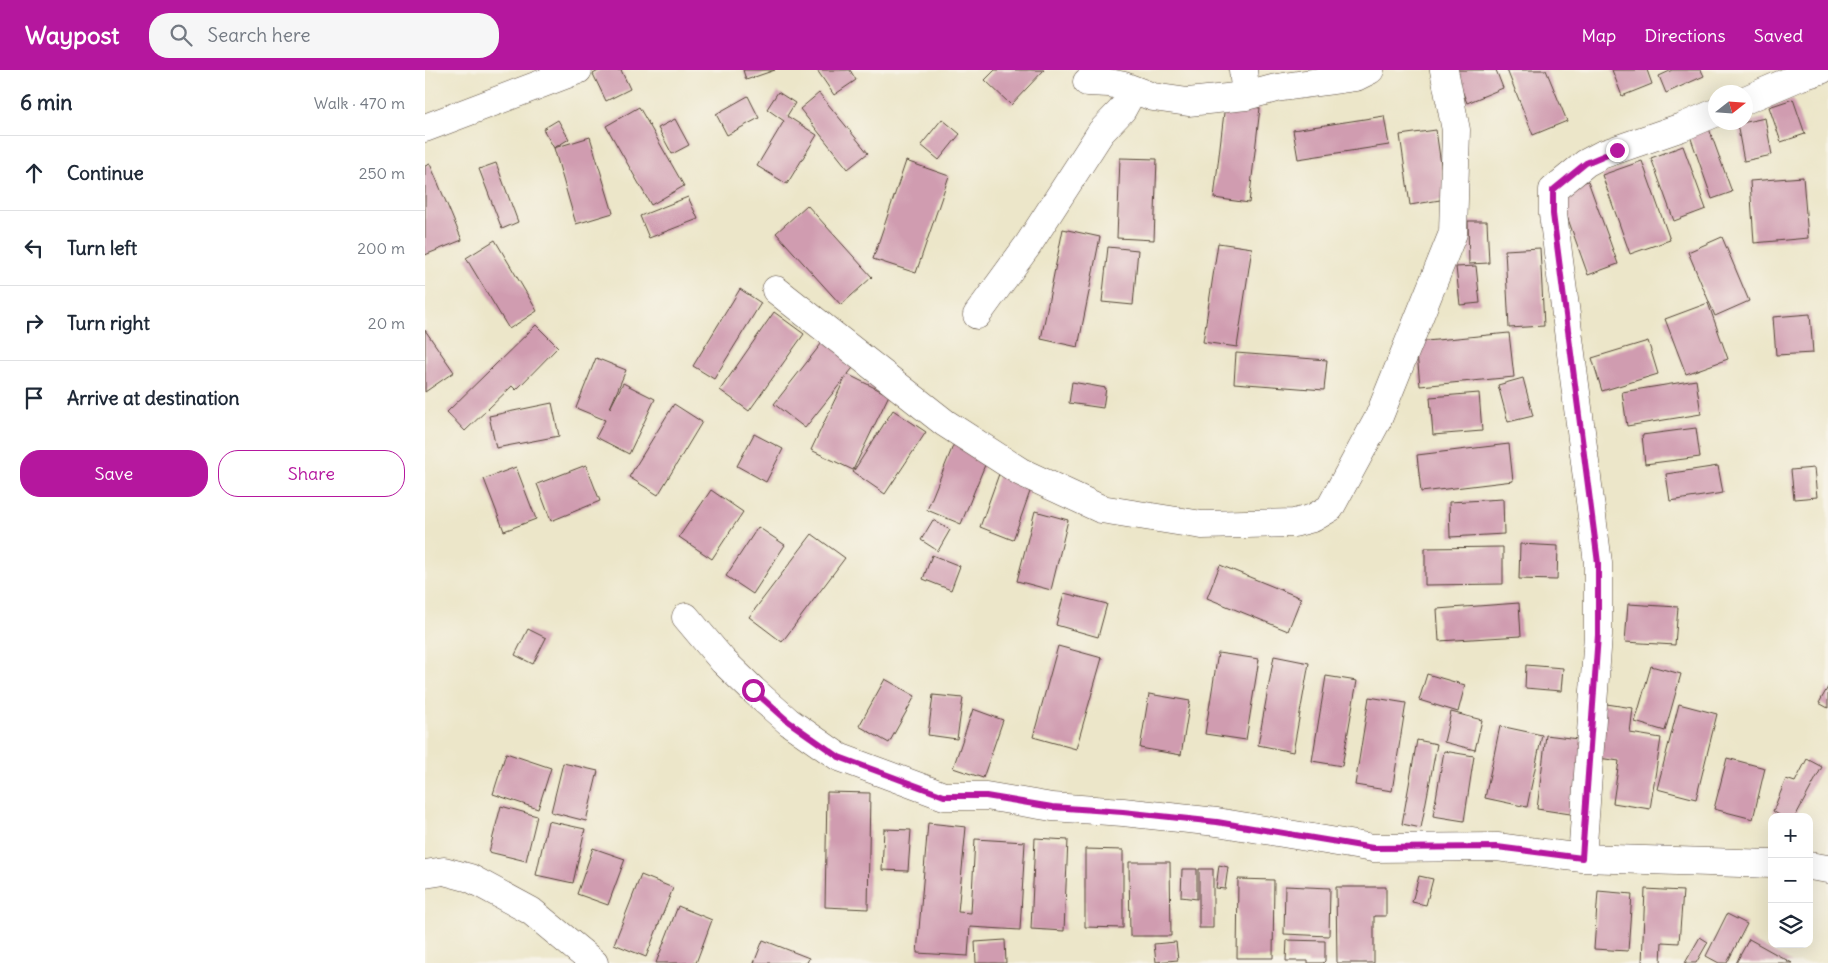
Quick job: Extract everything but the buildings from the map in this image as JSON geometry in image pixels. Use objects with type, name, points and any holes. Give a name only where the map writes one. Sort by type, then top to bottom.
[{"type":"street","points":[[425,128],[578,70]]},
{"type":"street","points":[[1087,82],[1109,83],[1153,98],[1188,102],[1245,83],[1276,88],[1357,77],[1371,70]]},
{"type":"street","points":[[776,290],[945,423],[1021,472],[1101,509],[1202,525],[1294,523],[1313,518],[1330,508],[1378,418],[1453,234],[1456,130],[1445,70]]},
{"type":"street","points":[[1753,97],[1821,70]]},
{"type":"street","points":[[977,315],[1028,245],[1101,132],[1122,110],[1133,90]]},
{"type":"street","points":[[1582,858],[1598,635],[1598,563],[1553,214],[1553,190],[1586,163],[1601,155],[1708,116]]},
{"type":"street","points":[[686,617],[723,661],[753,690],[789,722],[839,757],[944,796],[986,796],[1052,807],[1217,822],[1373,848],[1497,847],[1582,858],[1768,864]]},
{"type":"street","points":[[1813,867],[1828,869]]},
{"type":"street","points":[[425,874],[444,871],[470,878],[531,911],[594,963]]},
{"type":"route","points":[[753,690],[789,722],[839,757],[944,796],[986,796],[1052,807],[1217,822],[1373,848],[1497,847],[1582,858],[1598,635],[1598,563],[1553,214],[1553,190],[1586,163],[1601,155],[1617,150]]}]
